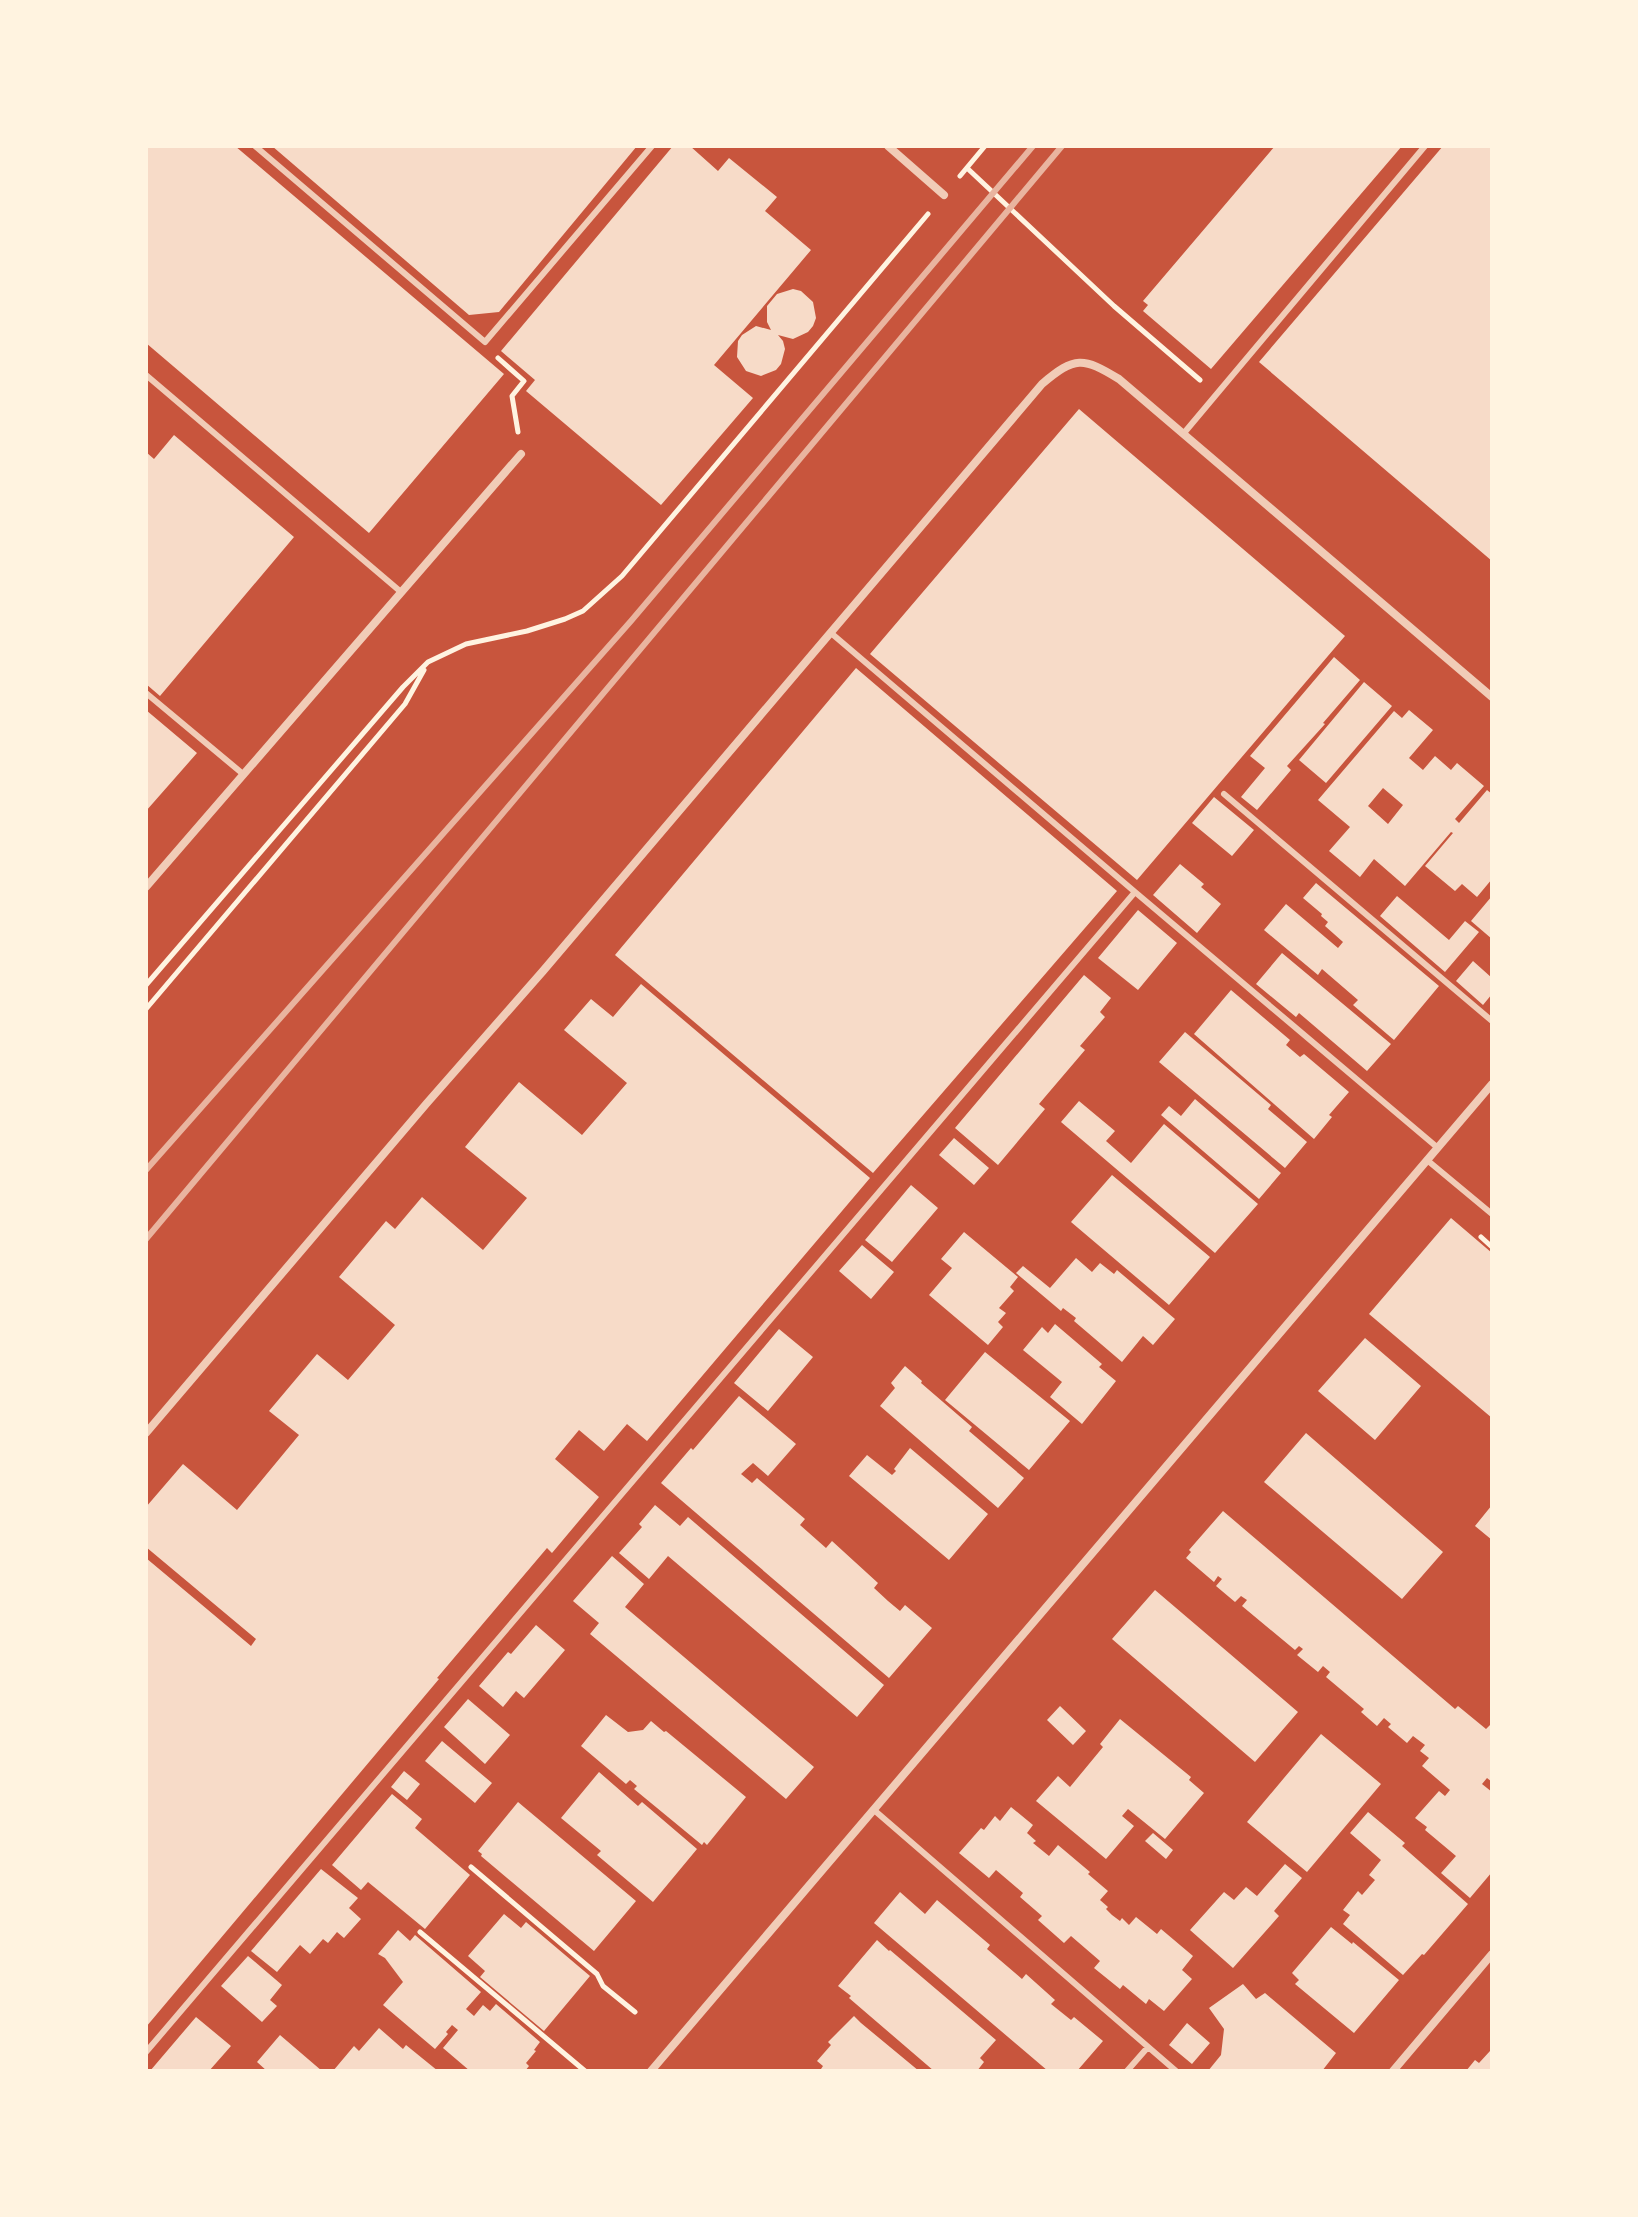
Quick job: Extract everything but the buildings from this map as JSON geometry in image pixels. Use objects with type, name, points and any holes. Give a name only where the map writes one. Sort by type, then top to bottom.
[{"type":"street","points":[[888,146],[944,195]]},
{"type":"street","points":[[146,1433],[1042,384],[1060,369],[1078,362],[1096,365],[1119,379],[1492,697]]},
{"type":"street","points":[[146,887],[521,454]]},
{"type":"street","points":[[651,2071],[1492,1084]]},
{"type":"street","points":[[1393,2071],[1492,1954]]},
{"type":"lane","points":[[255,146],[485,342],[652,146]]},
{"type":"lane","points":[[1184,433],[1425,146]]},
{"type":"lane","points":[[146,375],[401,592]]},
{"type":"lane","points":[[831,633],[1438,1148]]},
{"type":"lane","points":[[146,693],[243,774]]},
{"type":"lane","points":[[1224,794],[1492,1021]]},
{"type":"lane","points":[[146,2052],[1135,892]]},
{"type":"lane","points":[[1427,1160],[1492,1214]]},
{"type":"lane","points":[[874,1810],[1176,2071]]},
{"type":"lane","points":[[1127,2071],[1148,2047]]},
{"type":"path","points":[[146,985],[428,662],[466,644],[565,619],[583,611],[622,576],[985,146]]},
{"type":"path","points":[[967,168],[1114,306],[1216,393]]},
{"type":"path","points":[[485,342],[524,381],[512,396],[521,454]]},
{"type":"path","points":[[146,1009],[405,704],[428,662]]},
{"type":"path","points":[[471,1867],[597,1974],[603,1986],[635,2012]]},
{"type":"path","points":[[420,1932],[585,2071]]},
{"type":"railway","points":[[146,1170],[631,621],[1033,146]]},
{"type":"railway","points":[[146,1239],[1062,146]]}]
